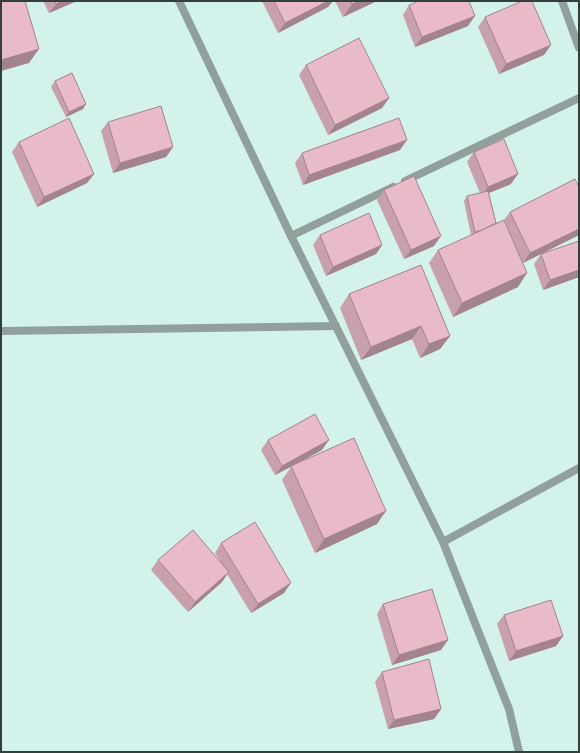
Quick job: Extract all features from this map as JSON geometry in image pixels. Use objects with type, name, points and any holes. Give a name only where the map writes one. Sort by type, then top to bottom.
[{"type":"street","points":[[179,1],[291,236],[444,542],[509,709],[519,752]]},
{"type":"street","points":[[562,1],[579,48]]},
{"type":"street","points":[[291,236],[579,98]]},
{"type":"street","points":[[1,331],[336,326]]},
{"type":"street","points":[[444,542],[579,468]]},
{"type":"building","points":[[1,1],[25,1],[39,49],[1,60]]},
{"type":"building","points":[[55,1],[62,1],[56,4]]},
{"type":"building","points":[[274,1],[328,1],[285,23]]},
{"type":"building","points":[[351,1],[359,1],[352,4]]},
{"type":"building","points":[[419,1],[469,1],[475,16],[422,37],[409,5]]},
{"type":"building","points":[[522,1],[532,1],[551,45],[506,64],[485,17]]},
{"type":"building","points":[[359,38],[389,98],[335,125],[306,65]]},
{"type":"building","points":[[72,73],[86,104],[69,112],[55,81]]},
{"type":"building","points":[[161,106],[173,147],[120,163],[108,122]]},
{"type":"building","points":[[69,118],[94,174],[44,197],[19,142]]},
{"type":"building","points":[[399,118],[407,140],[309,175],[302,153]]},
{"type":"building","points":[[504,139],[518,174],[488,187],[474,152]]},
{"type":"building","points":[[414,176],[441,236],[411,250],[384,190]]},
{"type":"building","points":[[575,179],[579,187],[579,229],[530,253],[510,212]]},
{"type":"building","points":[[488,191],[496,223],[475,232],[467,196]]},
{"type":"building","points":[[369,213],[382,245],[333,267],[320,235]]},
{"type":"building","points":[[504,220],[527,273],[462,303],[438,250]]},
{"type":"building","points":[[579,241],[579,270],[550,280],[541,254]]},
{"type":"building","points":[[421,265],[450,336],[429,344],[421,326],[371,347],[349,294]]},
{"type":"building","points":[[315,414],[329,440],[282,466],[268,440]]},
{"type":"building","points":[[354,438],[386,511],[324,539],[291,466]]},
{"type":"building","points":[[255,522],[291,583],[258,604],[221,543]]},
{"type":"building","points":[[193,530],[229,572],[195,602],[158,560]]},
{"type":"building","points":[[432,589],[448,640],[399,655],[383,604]]},
{"type":"building","points":[[551,600],[563,636],[516,651],[504,615]]},
{"type":"building","points":[[429,659],[441,709],[394,720],[382,672]]}]
